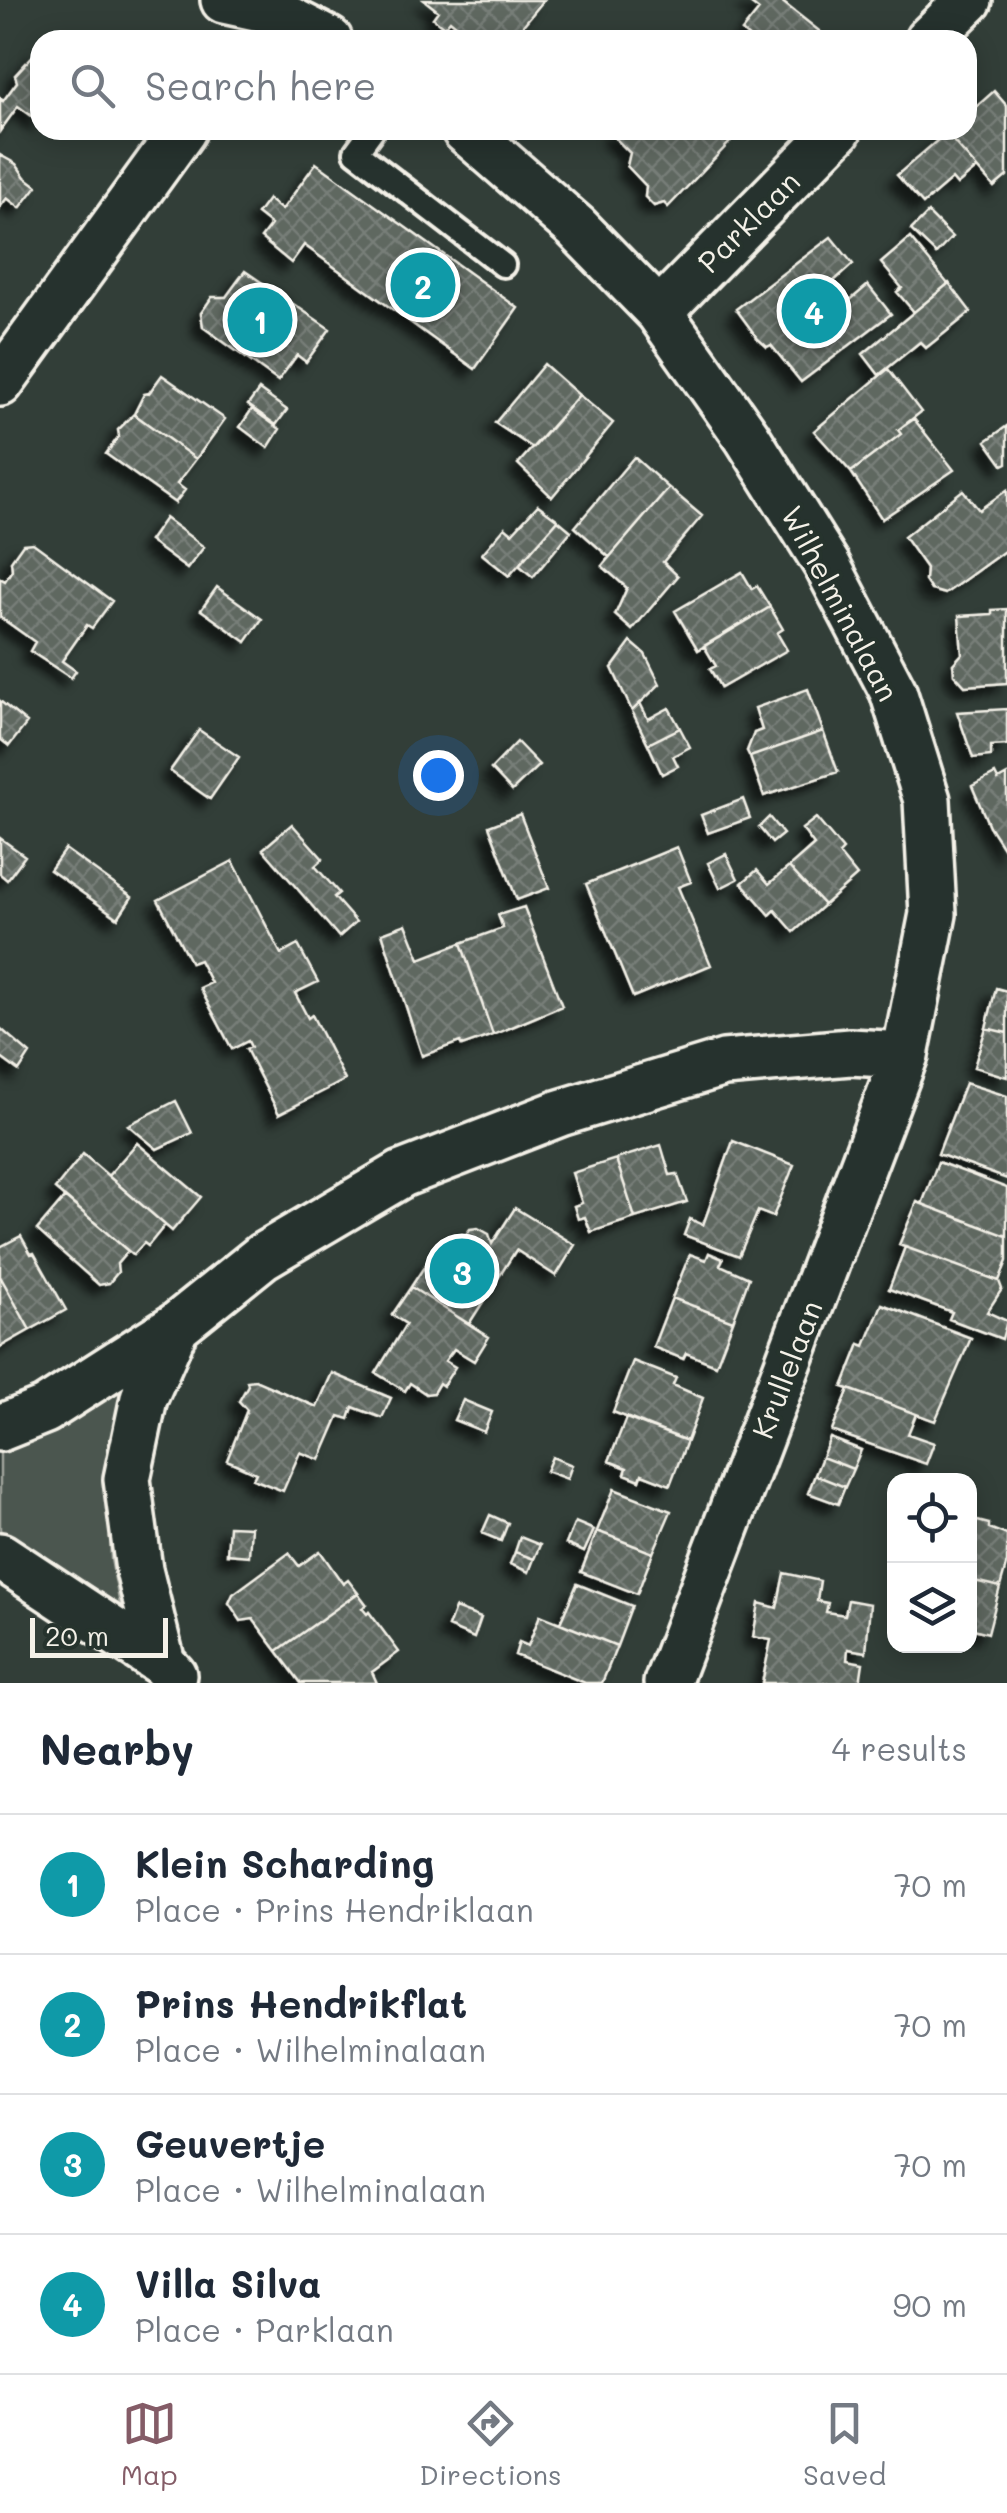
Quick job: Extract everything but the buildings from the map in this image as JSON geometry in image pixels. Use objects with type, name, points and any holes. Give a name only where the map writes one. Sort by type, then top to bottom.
[{"type":"street","points":[[224,0],[301,30]]},
{"type":"street","points":[[938,30],[970,0]]},
{"type":"street","points":[[0,384],[176,140]]},
{"type":"street","name":"Wilhelminalaan","points":[[476,140],[576,227],[659,312],[747,437],[827,564],[892,691],[927,800],[934,914],[906,1054]]},
{"type":"street","name":"Parklaan","points":[[659,312],[828,140]]},
{"type":"street","points":[[0,1428],[45,1410],[176,1326],[262,1256],[402,1174],[560,1113],[724,1063],[850,1052],[906,1054]]},
{"type":"street","name":"Krullelaan","points":[[668,1683],[906,1054]]},
{"type":"street","points":[[172,1673],[139,1570],[128,1480],[144,1398],[176,1326]]},
{"type":"street","points":[[0,1556],[172,1673]]},
{"type":"lane","points":[[365,140],[356,152],[503,265]]},
{"type":"shaded area","points":[[127,1379],[108,1470],[111,1559],[120,1605],[0,1530],[0,1447]]},
{"type":"place","name":"Prins Hendrikflat","points":[[423,285]]},
{"type":"place","name":"Villa Silva","points":[[814,311]]},
{"type":"place","name":"Klein Scharding","points":[[260,320]]},
{"type":"place","name":"Geuvertje","points":[[462,1271]]}]
